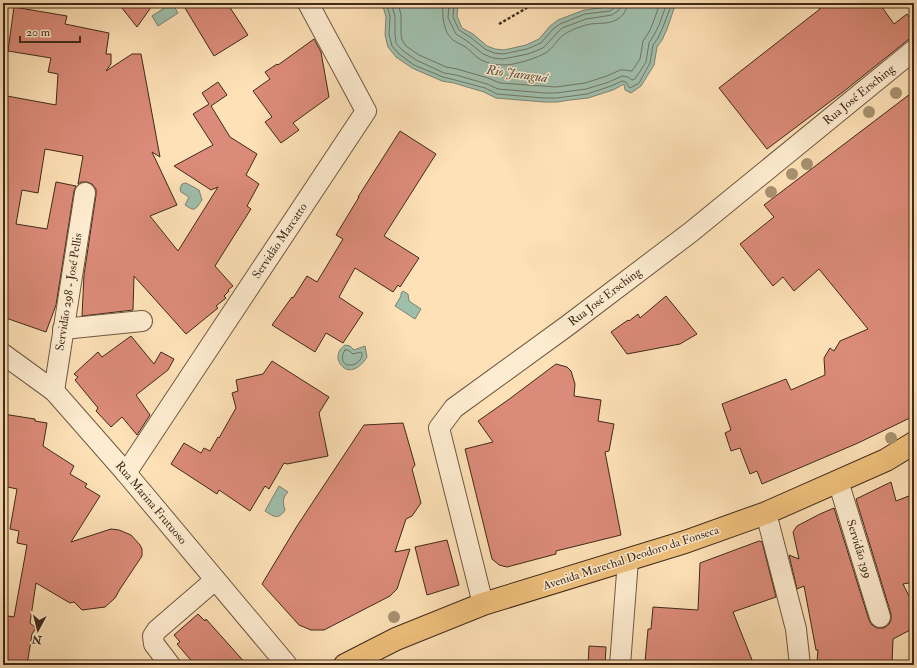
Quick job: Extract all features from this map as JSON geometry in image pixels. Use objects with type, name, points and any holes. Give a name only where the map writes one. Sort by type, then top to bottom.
[{"type":"main road","name":"Avenida Marechal Deodoro da Fonseca","points":[[345,665],[396,639],[483,604],[685,542],[766,513],[886,460],[914,443]]},
{"type":"street","name":"Servidão Marcatto","points":[[126,473],[366,111],[308,3]]},
{"type":"street","name":"Rua José Ersching","points":[[483,604],[439,428],[454,408],[567,326],[691,232],[914,50]]},
{"type":"street","name":"Servidão 298 - José Pellis","points":[[54,392],[85,193]]},
{"type":"street","points":[[63,329],[142,321]]},
{"type":"street","name":"Rua Marina Frutuoso","points":[[3,354],[54,392],[126,473],[287,665]]},
{"type":"street","name":"Servidão 399","points":[[838,481],[880,617]]},
{"type":"street","points":[[766,513],[796,629],[800,665]]},
{"type":"street","points":[[620,665],[628,560]]},
{"type":"street","points":[[170,665],[154,644],[153,636],[157,630],[216,580]]},
{"type":"path","points":[[499,24],[525,9],[532,3]]},
{"type":"water","points":[[172,3],[178,13],[158,26],[152,16]]},
{"type":"water","name":"Rio Jaraguá","points":[[382,3],[459,3],[457,16],[462,28],[473,34],[487,46],[504,50],[526,45],[539,39],[550,26],[558,20],[584,10],[608,7],[613,3],[676,3],[667,29],[657,47],[654,65],[641,86],[631,93],[625,90],[624,84],[613,90],[588,98],[544,102],[496,98],[484,92],[442,81],[412,68],[396,57],[388,47],[385,35],[386,17]]},
{"type":"water","points":[[186,183],[199,190],[202,200],[195,209],[191,209],[185,205],[189,197],[181,192],[180,188],[182,184]]},
{"type":"water","points":[[403,291],[408,294],[409,301],[421,309],[415,319],[395,306]]},
{"type":"water","points":[[345,345],[350,346],[354,350],[365,346],[367,357],[357,368],[350,370],[346,369],[339,363],[339,352]]},
{"type":"water","points":[[279,486],[288,492],[284,501],[285,510],[280,516],[275,516],[265,511]]},
{"type":"building","points":[[118,3],[154,3],[137,27]]},
{"type":"building","points":[[182,3],[227,3],[248,35],[214,56]]},
{"type":"building","points":[[815,3],[879,3],[894,24],[907,14],[914,24],[914,35],[843,92],[767,149],[719,88],[820,9]]},
{"type":"building","points":[[14,7],[67,16],[65,24],[109,33],[106,54],[111,54],[111,64],[106,71],[132,54],[141,54],[160,157],[152,152],[177,205],[150,216],[178,251],[218,187],[211,190],[174,166],[213,145],[193,114],[209,104],[202,93],[218,82],[227,95],[211,106],[230,137],[257,154],[246,175],[259,184],[247,206],[251,209],[215,266],[233,286],[224,296],[226,298],[216,306],[218,308],[186,334],[134,276],[133,310],[82,316],[84,275],[96,189],[92,184],[87,182],[81,182],[78,184],[83,156],[45,149],[38,193],[22,190],[16,224],[47,229],[56,182],[76,186],[56,305],[46,332],[3,317],[3,117],[7,96],[56,105],[58,74],[48,72],[51,58],[8,51]]},
{"type":"building","points":[[314,39],[321,52],[329,97],[293,123],[299,130],[281,143],[265,122],[272,117],[253,91],[270,79],[265,72],[277,64],[278,65]]},
{"type":"building","points":[[914,91],[914,416],[858,443],[762,484],[757,471],[750,474],[740,448],[731,451],[725,433],[731,430],[722,404],[786,379],[791,390],[825,375],[824,358],[830,348],[834,351],[840,341],[868,329],[819,269],[794,291],[783,277],[773,286],[740,244],[774,217],[764,205]]},
{"type":"building","points":[[400,131],[436,154],[384,236],[419,258],[400,287],[398,285],[393,292],[355,268],[339,297],[363,313],[343,343],[326,333],[315,352],[272,325],[292,297],[293,298],[307,276],[317,282],[343,239],[336,235]]},
{"type":"building","points":[[666,296],[697,334],[680,344],[627,354],[611,332],[638,314],[640,318]]},
{"type":"building","points":[[131,336],[154,364],[161,352],[174,359],[168,370],[136,395],[150,415],[137,435],[122,417],[111,427],[96,411],[98,408],[75,380],[78,377],[74,374],[98,352],[102,357]]},
{"type":"building","points":[[272,361],[329,397],[319,413],[328,456],[287,464],[284,463],[269,489],[265,486],[250,511],[219,490],[217,494],[171,464],[184,443],[201,453],[204,448],[210,451],[236,408],[232,393],[238,391],[236,380],[263,374]]},
{"type":"building","points":[[556,364],[567,367],[571,371],[575,384],[574,396],[601,400],[598,421],[614,424],[609,451],[605,452],[621,535],[556,551],[556,554],[507,567],[499,565],[492,559],[465,449],[493,442],[478,421]]},
{"type":"building","points":[[3,414],[35,419],[35,421],[47,423],[43,446],[74,466],[70,474],[87,484],[85,487],[100,496],[71,542],[111,529],[119,530],[131,535],[142,549],[142,556],[115,598],[105,607],[82,610],[74,602],[70,603],[36,583],[30,623],[36,628],[32,634],[27,665],[3,665],[3,615],[14,617],[27,545],[17,543],[19,531],[10,529],[17,489],[3,486]]},
{"type":"building","points":[[403,423],[415,465],[412,469],[421,503],[412,516],[406,519],[395,552],[410,549],[397,589],[390,596],[324,630],[311,630],[299,625],[262,584],[297,526],[364,425]]},
{"type":"building","points":[[891,482],[896,501],[914,494],[914,582],[903,584],[914,606],[914,628],[893,639],[892,665],[822,665],[823,662],[817,661],[818,650],[816,650],[804,586],[797,589],[789,555],[799,559],[793,532],[797,526],[834,508],[869,620],[872,625],[877,628],[884,628],[891,620],[891,614],[856,499]]},
{"type":"building","points":[[447,540],[459,585],[427,595],[415,547]]},
{"type":"building","points":[[759,541],[762,542],[776,597],[733,612],[754,665],[654,665],[654,663],[645,662],[648,629],[651,629],[653,607],[698,610],[700,563]]},
{"type":"building","points":[[198,614],[205,621],[206,619],[247,665],[195,665],[177,644],[180,642],[174,635]]},
{"type":"building","points":[[589,646],[606,647],[605,665],[588,665]]}]
